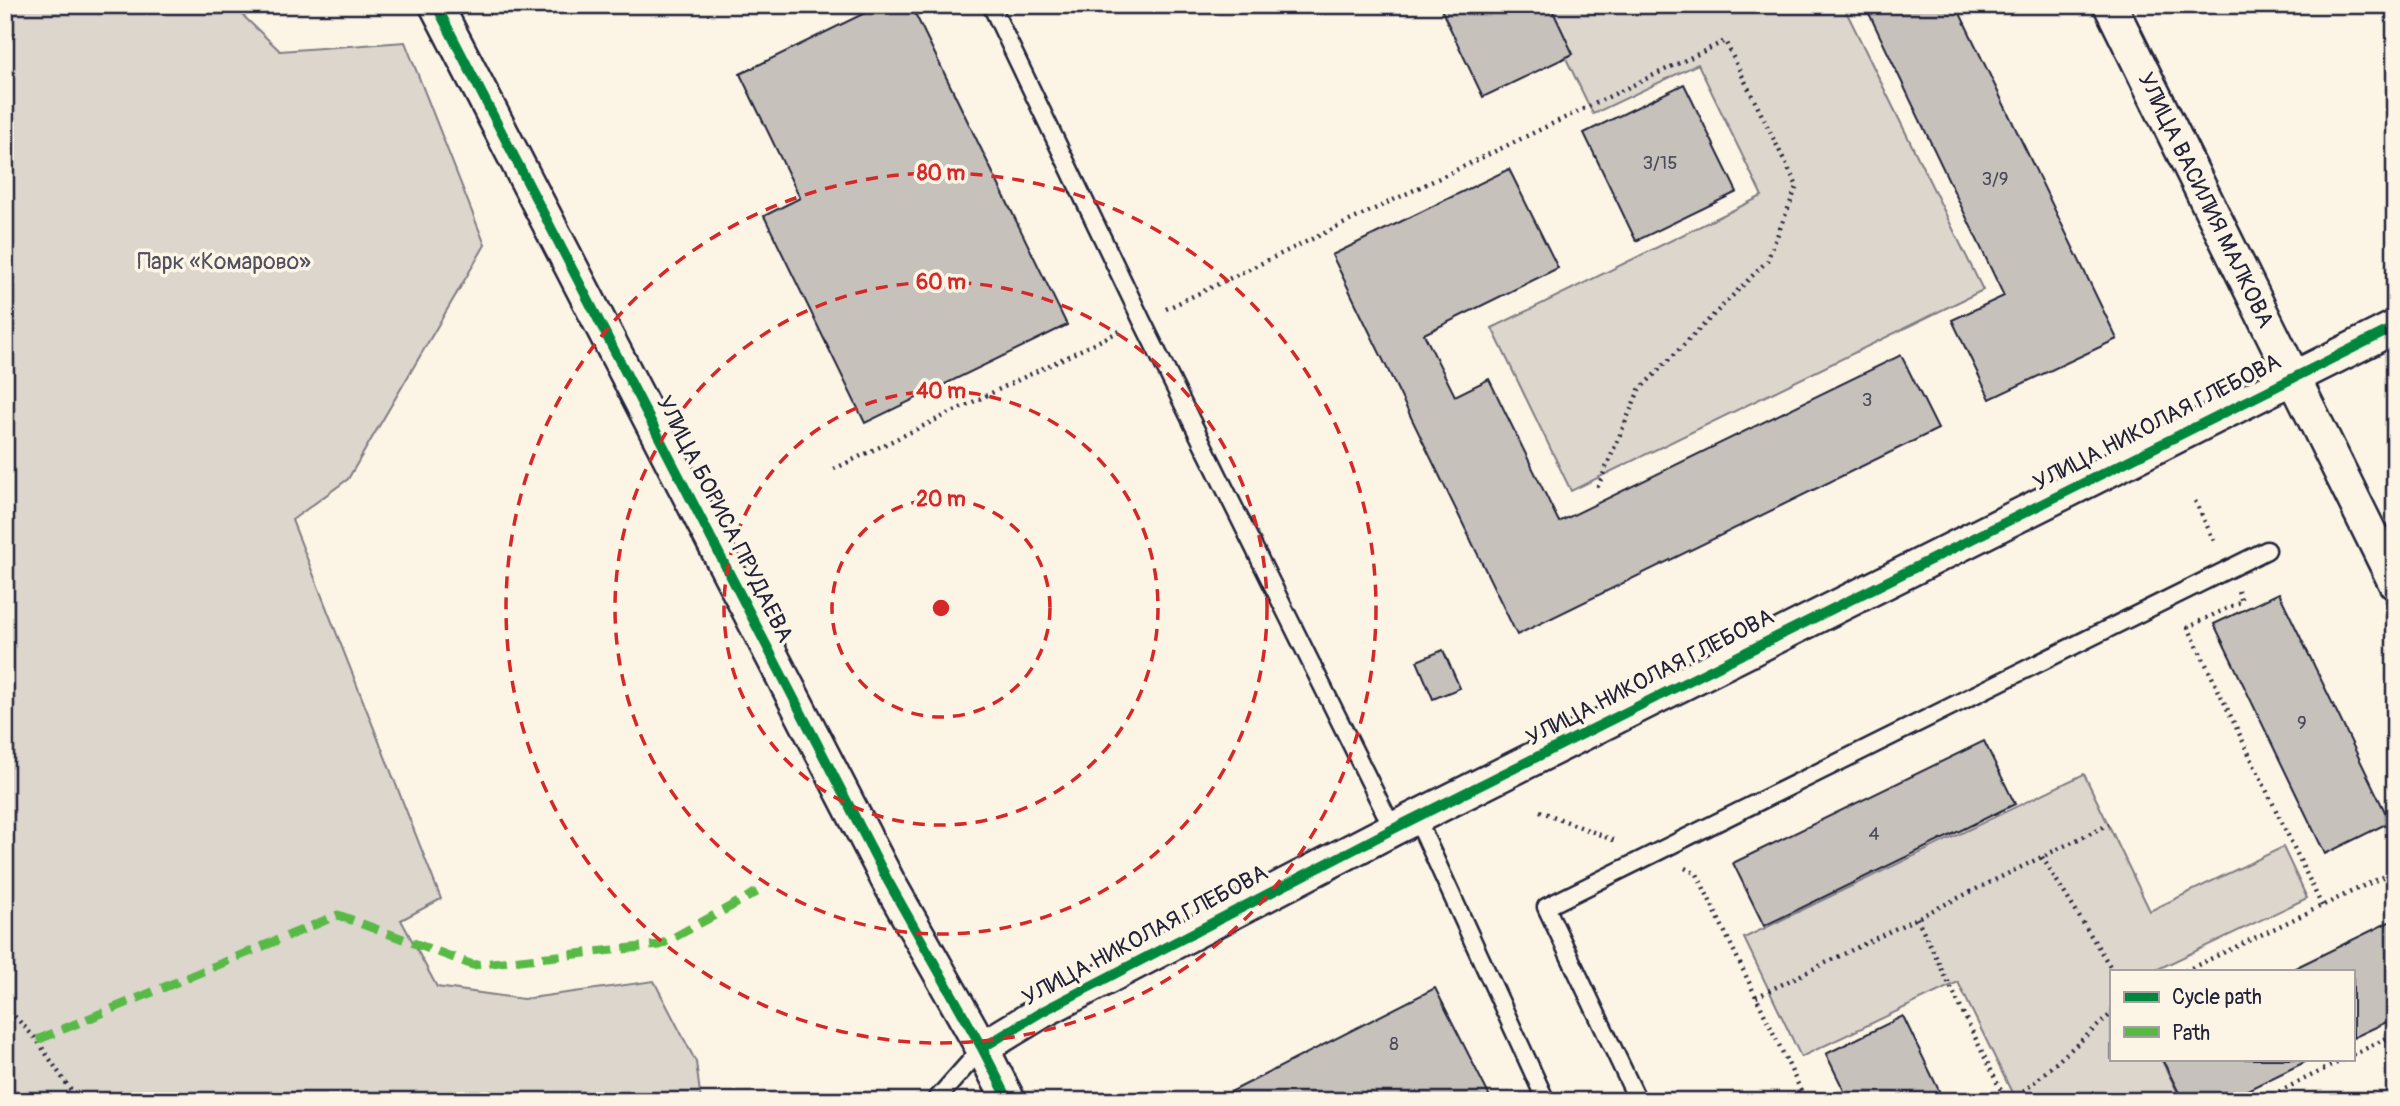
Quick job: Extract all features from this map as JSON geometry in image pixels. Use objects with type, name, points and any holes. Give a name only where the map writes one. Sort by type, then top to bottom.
[{"type":"street","name":"УЛИЦА БОРИСА ПРУДАЕВА","points":[[436,5],[882,869],[982,1048]]},
{"type":"street","name":"УЛИЦА ВАСИЛИЯ МАЛКОВА","points":[[2110,5],[2395,583]]},
{"type":"street","name":"УЛИЦА НИКОЛАЯ ГЛЕБОВА","points":[[982,1048],[1043,1011],[1405,823],[2395,327]]},
{"type":"street","points":[[982,1048],[1009,1101]]},
{"type":"lane","points":[[992,5],[1142,321],[1405,823],[1546,1101]]},
{"type":"lane","points":[[1638,1101],[1546,907],[2267,550]]},
{"type":"lane","points":[[935,1101],[982,1048]]},
{"type":"path","points":[[834,469],[1725,41],[1797,186],[1767,261],[1639,390],[1596,491]]},
{"type":"path","points":[[2194,501],[2242,601],[2188,627],[2322,906]]},
{"type":"path","points":[[1540,811],[1697,874],[1806,1101]]},
{"type":"path","points":[[1756,997],[2109,824]]},
{"type":"path","points":[[2042,857],[2112,970]]},
{"type":"path","points":[[2187,970],[2395,871]]},
{"type":"path","points":[[1917,918],[2007,1101]]},
{"type":"path","points":[[5,1006],[37,1040],[78,1101]]},
{"type":"path","points":[[2013,1101],[2110,1015]]},
{"type":"path","points":[[2354,1054],[2395,1034]]},
{"type":"path","points":[[2260,1101],[2343,1060]]},
{"type":"green space","name":"Парк «Комарово»","points":[[5,5],[232,5],[280,51],[405,42],[485,245],[348,479],[292,520],[441,899],[401,920],[437,987],[523,999],[654,981],[696,1062],[701,1101],[5,1101]]},
{"type":"green space","points":[[1540,5],[1843,5],[1983,290],[1571,491],[1492,328],[1762,196],[1698,64],[1593,114]]},
{"type":"green space","points":[[2084,774],[2150,911],[2283,847],[2307,898],[2156,970],[2110,970],[2110,1060],[2162,1060],[2182,1101],[2016,1101],[1958,982],[1801,1057],[1744,938]]},
{"type":"building","points":[[881,5],[911,5],[1067,325],[865,423],[764,216],[800,198],[740,74]]},
{"type":"building","points":[[1439,5],[1550,5],[1573,54],[1483,97]]},
{"type":"building","points":[[1865,5],[1956,5],[2117,339],[1990,399],[1952,320],[2004,296]]},
{"type":"building","points":[[1684,84],[1737,192],[1636,241],[1584,133]]},
{"type":"building","points":[[1509,169],[1558,268],[1424,334],[1455,396],[1489,379],[1559,522],[1901,355],[1938,429],[1517,635],[1332,255]]},
{"type":"building","points":[[2279,593],[2390,822],[2325,854],[2214,624]]},
{"type":"building","points":[[1443,650],[1460,688],[1433,699],[1417,661]]},
{"type":"building","points":[[1984,741],[2015,804],[1764,926],[1733,863]]},
{"type":"building","points":[[2395,919],[2395,1018],[2354,1038],[2354,970],[2291,970]]},
{"type":"building","points":[[1435,988],[1492,1101],[1213,1101]]},
{"type":"building","points":[[1903,1016],[1944,1101],[1849,1101],[1826,1054]]},
{"type":"building","points":[[2162,1060],[2309,1060],[2225,1101],[2183,1101]]},
{"type":"marked path","points":[[37,1040],[338,915],[473,965],[660,945],[757,892]]},
{"type":"cycle path","points":[[436,5],[888,881],[1009,1101]]},
{"type":"cycle path","points":[[982,1048],[1043,1011],[1393,829],[2395,327]]}]
